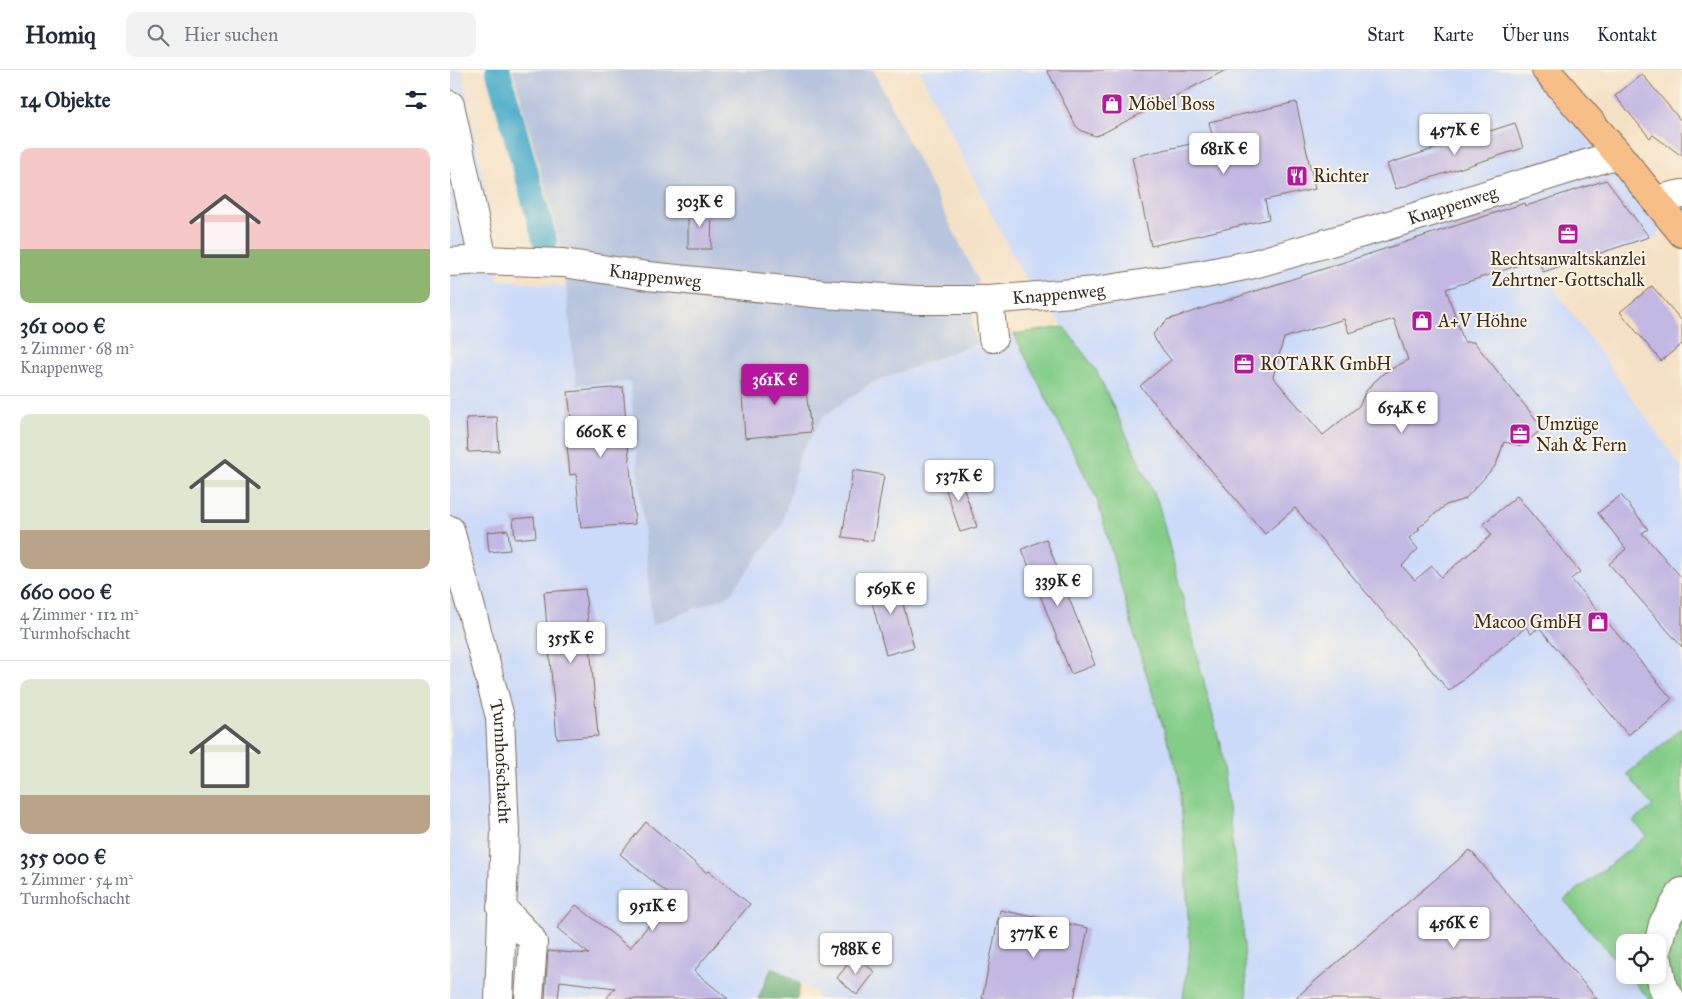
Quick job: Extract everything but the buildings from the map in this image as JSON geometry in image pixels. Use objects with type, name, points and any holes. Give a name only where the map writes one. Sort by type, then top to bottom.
[{"type":"main road","points":[[1546,70],[1682,233]]},
{"type":"street","points":[[450,105],[483,260]]},
{"type":"street","name":"Knappenweg","points":[[451,263],[483,260],[563,264],[648,276],[823,294],[916,300],[989,300],[1096,291],[1205,274],[1254,264],[1386,226],[1618,154]]},
{"type":"street","points":[[1655,200],[1682,194]]},
{"type":"street","points":[[989,300],[993,338]]},
{"type":"street","name":"Turmhofschacht","points":[[450,530],[500,717],[505,831],[499,999]]},
{"type":"street","points":[[1661,934],[1663,924],[1682,892]]},
{"type":"street","points":[[501,907],[530,937],[533,943],[529,999]]},
{"type":"street","points":[[1662,984],[1663,989],[1671,999]]},
{"type":"shaded area","points":[[450,70],[462,70],[493,234],[498,279],[566,287],[576,385],[630,381],[653,625],[729,596],[782,525],[800,455],[823,417],[873,383],[977,343],[1014,334],[1097,499],[1139,651],[1180,780],[1190,948],[1183,999],[816,999],[816,993],[772,967],[758,999],[450,999]]},
{"type":"shaded area","points":[[513,70],[873,70],[978,280],[972,324],[977,343],[872,383],[823,417],[800,455],[782,525],[729,596],[652,625],[630,382],[576,385],[559,238]]},
{"type":"shaded area","points":[[919,70],[1528,70],[1570,118],[1659,227],[1658,238],[1548,274],[1555,289],[1682,468],[1682,727],[1627,774],[1653,806],[1647,836],[1565,900],[1616,960],[1616,984],[1636,984],[1649,999],[1247,999],[1243,929],[1096,370],[1020,270]]},
{"type":"green space","points":[[1064,327],[1096,370],[1158,502],[1220,744],[1243,929],[1247,999],[1183,999],[1190,948],[1180,780],[1139,651],[1097,499],[1014,334]]},
{"type":"green space","points":[[1682,728],[1682,999],[1649,999],[1636,984],[1666,984],[1666,934],[1616,934],[1616,961],[1564,900],[1647,836],[1633,821],[1653,806],[1627,774]]},
{"type":"green space","points":[[772,967],[800,984],[797,999],[758,999]]},
{"type":"waterway","points":[[498,70],[545,241]]},
{"type":"place","name":"Möbel Boss","points":[[1112,104]]},
{"type":"place","name":"Richter","points":[[1297,176]]},
{"type":"place","name":"Rechtsanwaltskanzlei Zehrtner-Gottschalk","points":[[1568,234]]},
{"type":"place","name":"A+V Höhne","points":[[1422,321]]},
{"type":"place","name":"ROTARK GmbH","points":[[1244,364]]},
{"type":"place","name":"Umzüge Nah & Fern","points":[[1520,434]]},
{"type":"place","name":"Macoo GmbH","points":[[1598,622]]}]
